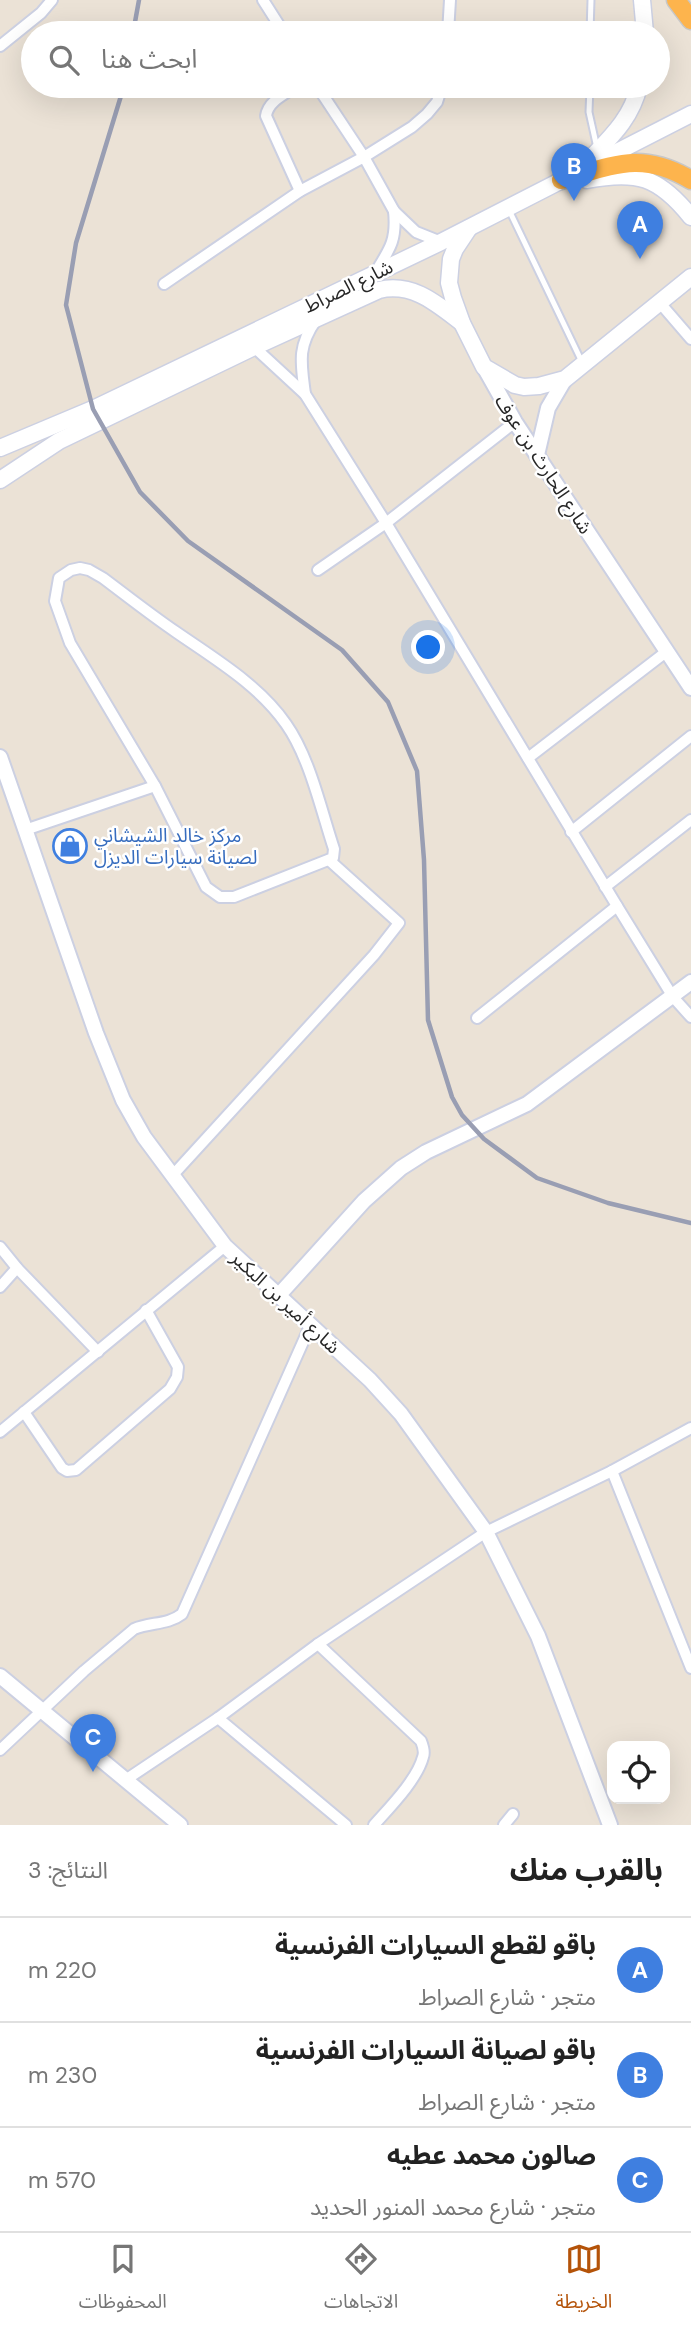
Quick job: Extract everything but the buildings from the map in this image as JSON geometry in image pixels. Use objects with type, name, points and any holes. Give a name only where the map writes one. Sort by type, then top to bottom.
[{"type":"highway","points":[[676,0],[691,20]]},
{"type":"highway","points":[[561,180],[623,163],[646,162],[675,170],[691,180]]},
{"type":"main road","points":[[642,0],[644,21]]},
{"type":"main road","points":[[581,169],[625,120],[635,98]]},
{"type":"main road","name":"شارع الصراط","points":[[0,448],[93,409],[441,242],[691,114]]},
{"type":"main road","points":[[544,188],[620,174],[641,177],[669,192],[691,217]]},
{"type":"main road","name":"شارع الحارث بن عوف","points":[[470,226],[455,249],[449,282],[462,323],[484,367]]},
{"type":"main road","points":[[484,367],[515,385],[524,387],[565,379],[691,277]]},
{"type":"main road","name":"شارع الصراط","points":[[0,480],[59,441],[379,290],[391,287],[415,291],[462,323]]},
{"type":"street","points":[[31,21],[52,0]]},
{"type":"street","points":[[263,0],[276,21]]},
{"type":"street","points":[[449,21],[450,0]]},
{"type":"street","points":[[0,46],[21,29]]},
{"type":"street","points":[[280,98],[271,104],[266,116],[300,191]]},
{"type":"street","points":[[325,98],[364,157],[394,211],[416,232],[441,242]]},
{"type":"street","points":[[164,284],[300,191],[364,157],[412,127],[427,114],[438,98]]},
{"type":"street","points":[[374,274],[395,237],[394,211]]},
{"type":"street","points":[[660,303],[691,340]]},
{"type":"street","points":[[305,394],[302,346],[317,318]]},
{"type":"street","points":[[254,347],[305,394],[673,997],[691,1017]]},
{"type":"street","name":"شارع الحارث بن عوف","points":[[484,367],[515,422],[691,688]]},
{"type":"street","points":[[537,454],[548,408],[565,379]]},
{"type":"street","points":[[318,570],[386,523],[515,422]]},
{"type":"street","points":[[71,570],[89,570],[103,578],[227,668],[268,703],[286,724],[302,756],[335,854],[329,860],[234,897],[220,897],[206,887],[155,786],[70,643],[59,617],[55,601],[59,578],[71,570]]},
{"type":"street","points":[[528,758],[666,652]]},
{"type":"street","points":[[571,832],[691,736]]},
{"type":"street","name":"شارع أمير بن البكير","points":[[0,757],[96,1033],[123,1100],[144,1137],[225,1246],[370,1380],[401,1414],[485,1532],[538,1636],[610,1825]]},
{"type":"street","points":[[25,830],[155,786]]},
{"type":"street","points":[[605,887],[691,820]]},
{"type":"street","points":[[172,1176],[374,955],[399,923],[329,860]]},
{"type":"street","points":[[477,1018],[617,906]]},
{"type":"street","points":[[279,1295],[364,1201],[401,1168],[426,1152],[527,1104],[691,982]]},
{"type":"street","points":[[0,1432],[225,1246]]},
{"type":"street","points":[[0,1247],[98,1352]]},
{"type":"street","points":[[0,1287],[17,1268]]},
{"type":"street","points":[[23,1412],[62,1468],[67,1471],[76,1470],[175,1383],[178,1367],[146,1310]]},
{"type":"street","points":[[0,1750],[42,1709],[134,1629],[170,1622],[182,1614],[311,1324]]},
{"type":"street","points":[[127,1779],[218,1718],[318,1643],[485,1532],[612,1471],[691,1427]]},
{"type":"street","points":[[612,1471],[691,1668]]},
{"type":"street","points":[[318,1643],[421,1741],[424,1757],[396,1800],[374,1825]]},
{"type":"street","points":[[0,1676],[180,1825]]},
{"type":"street","points":[[218,1718],[346,1825]]},
{"type":"street","points":[[504,1825],[513,1814]]},
{"type":"lane","points":[[590,21],[591,0]]},
{"type":"lane","points":[[590,98],[589,112],[597,152]]},
{"type":"lane","points":[[508,207],[583,366]]},
{"type":"railway","points":[[135,21],[139,0]]},
{"type":"railway","points":[[120,98],[76,243],[66,305],[93,409],[140,492],[188,541],[342,650],[388,702],[417,771],[424,860],[428,1020],[452,1097],[462,1115],[484,1139],[537,1178],[608,1203],[691,1223]]},
{"type":"place","name":"باقو لصيانة السيارات الفرنسية","points":[[574,201]]},
{"type":"place","name":"باقو لقطع السيارات الفرنسية","points":[[640,259]]},
{"type":"place","name":"مركز خالد الشيشاني لصيانة سيارات الديزل","points":[[70,846]]},
{"type":"place","name":"صالون محمد عطيه","points":[[93,1772]]}]
